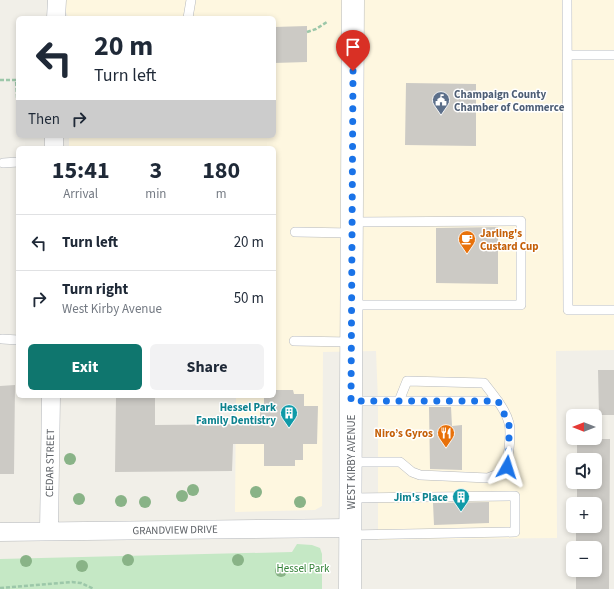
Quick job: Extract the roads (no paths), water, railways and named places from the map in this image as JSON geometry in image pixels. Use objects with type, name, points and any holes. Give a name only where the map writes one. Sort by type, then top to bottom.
[{"type":"main road","name":"WEST KIRBY AVENUE","points":[[350,589],[353,0]]},
{"type":"street","points":[[56,16],[57,0]]},
{"type":"street","name":"CEDAR STREET","points":[[49,531],[50,398]]},
{"type":"street","name":"GRANDVIEW DRIVE","points":[[0,532],[350,531]]},
{"type":"lane","points":[[188,16],[190,0]]},
{"type":"lane","points":[[568,0],[568,310],[614,310]]},
{"type":"lane","points":[[568,55],[614,55]]},
{"type":"lane","points":[[3,163],[16,162]]},
{"type":"lane","points":[[295,232],[352,227],[521,221],[521,305],[352,305]]},
{"type":"lane","points":[[2,339],[16,340]]},
{"type":"lane","points":[[294,341],[352,342]]},
{"type":"lane","points":[[351,462],[400,462],[412,472],[420,476],[488,478],[498,474],[507,467],[509,424],[498,401],[484,383],[407,382],[398,401]]},
{"type":"lane","points":[[351,401],[498,401]]},
{"type":"lane","points":[[350,498],[515,496],[515,532],[350,531]]},
{"type":"place","name":"Champaign County Chamber of Commerce","points":[[441,115]]},
{"type":"place","name":"Jarling's Custard Cup","points":[[467,254]]},
{"type":"place","name":"Hessel Park Family Dentistry","points":[[289,428]]},
{"type":"place","name":"Niro’s Gyros","points":[[446,448]]},
{"type":"place","name":"Jim's Place","points":[[461,512]]},
{"type":"park label","name":"Hessel Park","points":[[303,568]]}]
